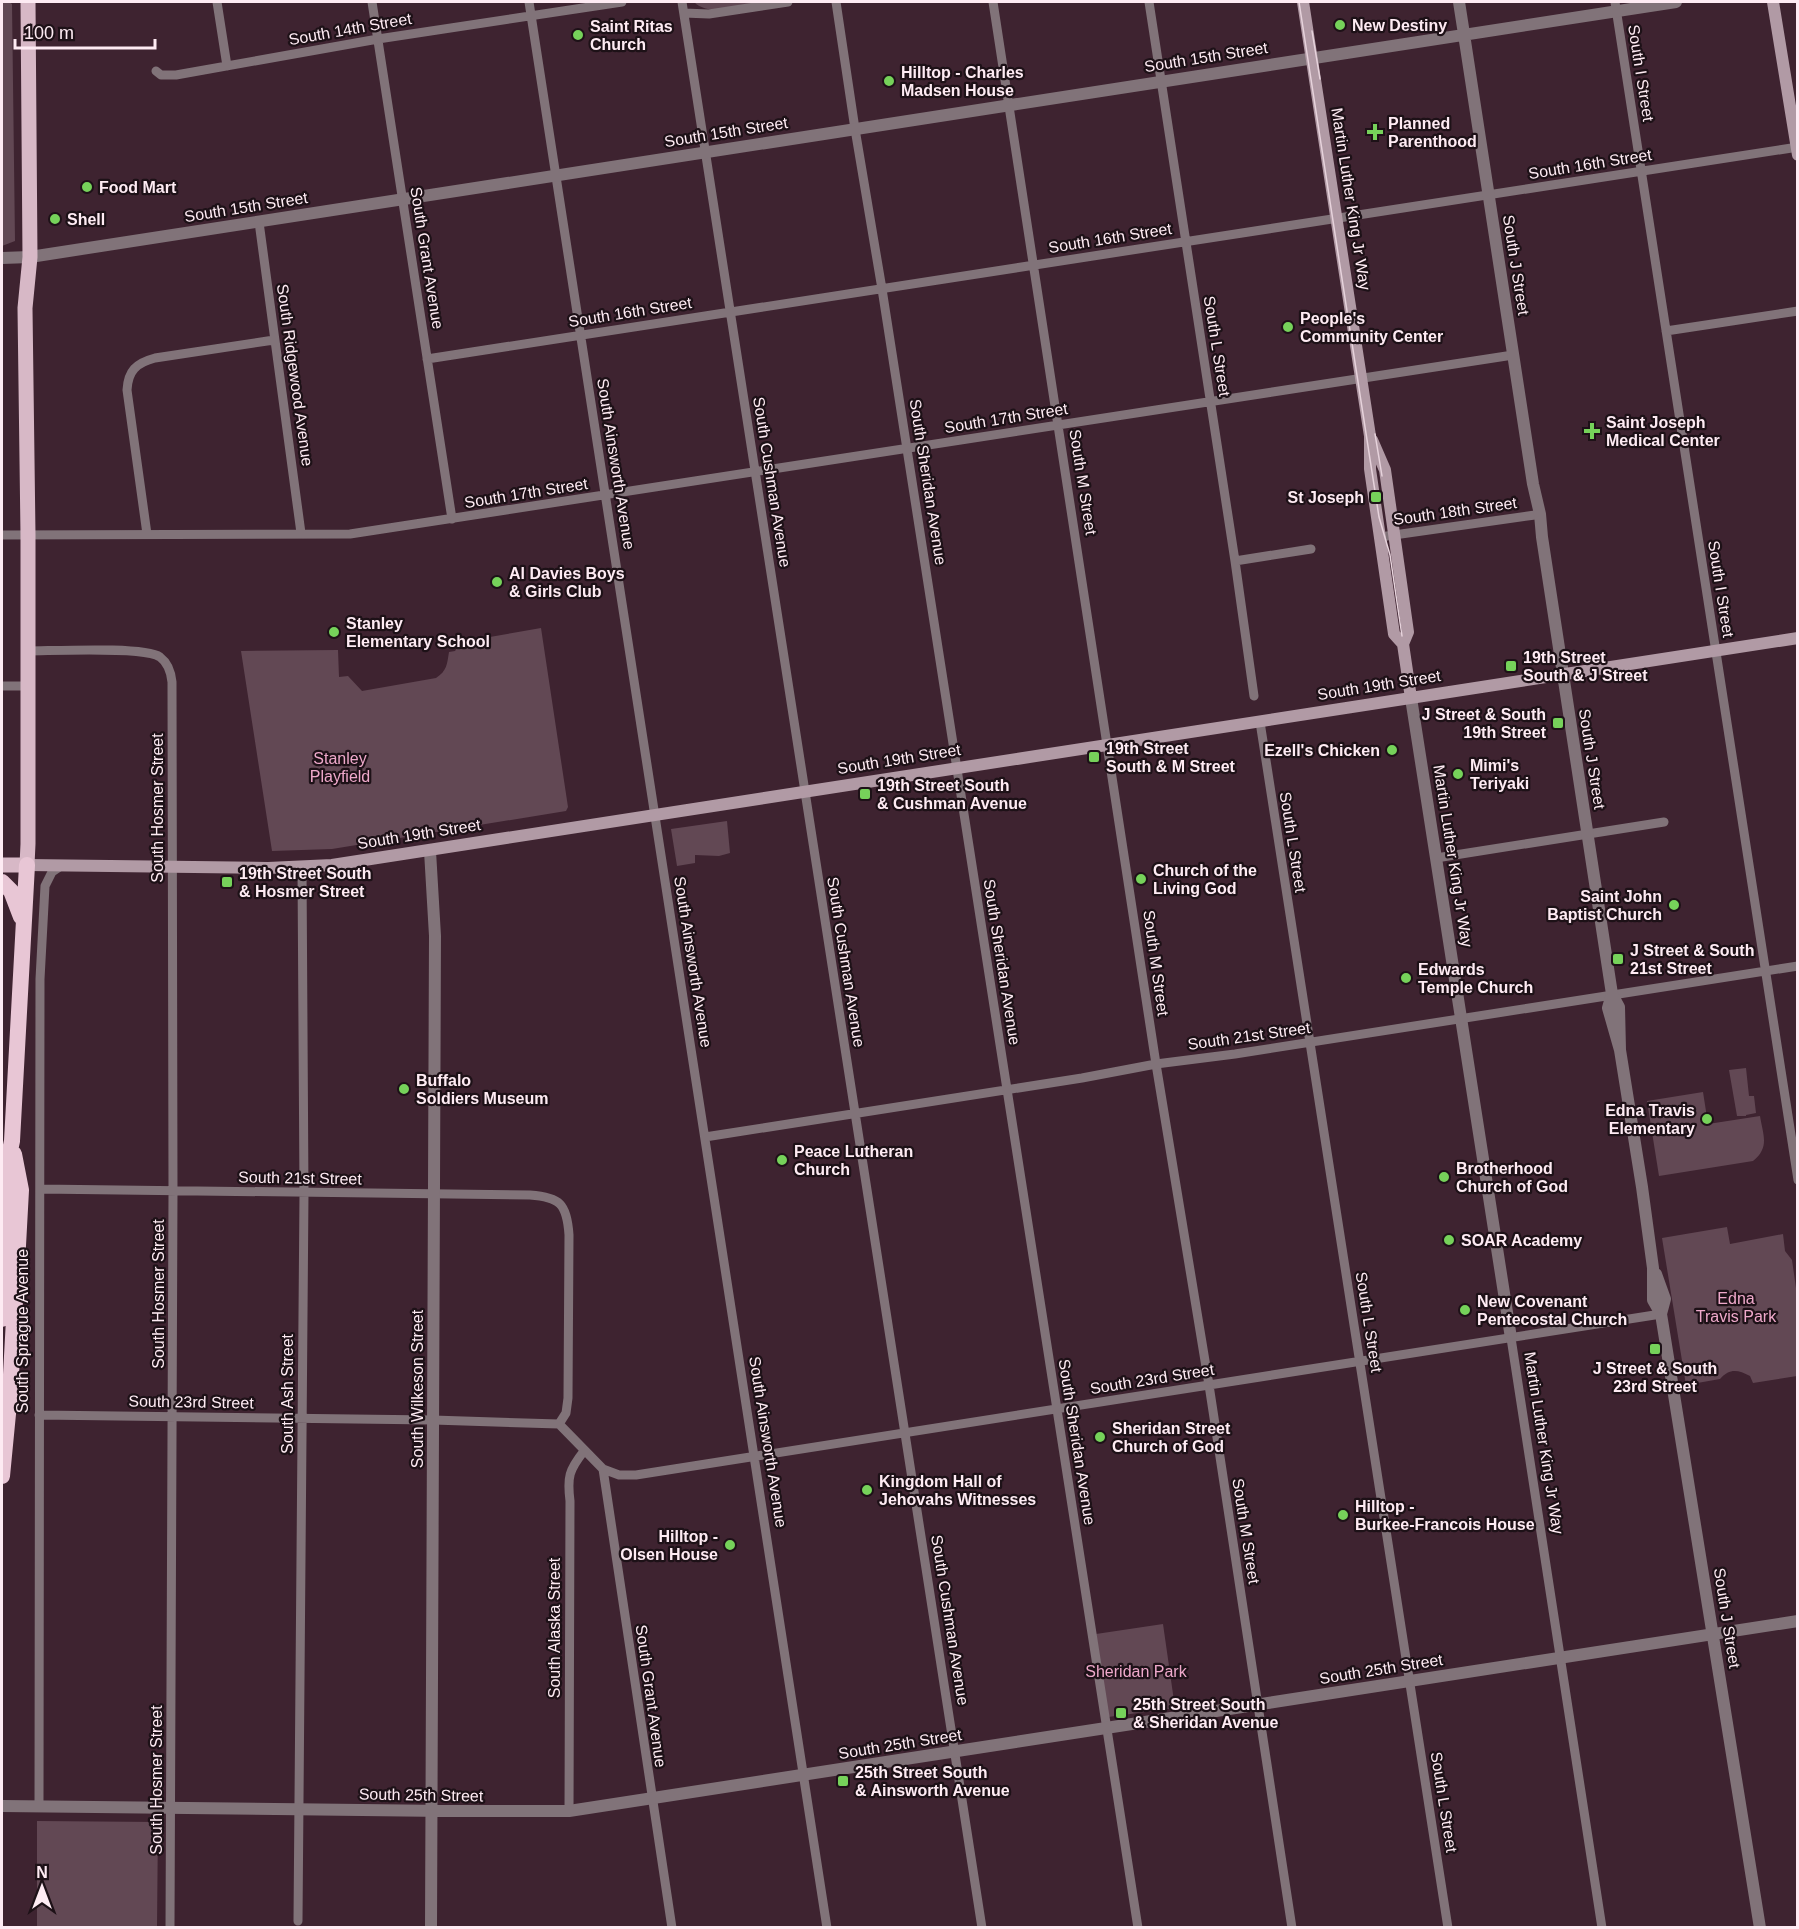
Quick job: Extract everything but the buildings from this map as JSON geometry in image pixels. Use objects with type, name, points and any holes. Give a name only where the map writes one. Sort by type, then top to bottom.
[{"type":"highway","points":[[2,1319],[7,1164],[12,1141],[27,865]]},
{"type":"highway","points":[[2,882],[15,899],[24,927]]},
{"type":"highway","points":[[2,1476],[10,1393],[21,1190],[12,1141]]},
{"type":"main road","points":[[27,865],[28,535],[25,308],[30,257],[28,2]]},
{"type":"main road","name":"Martin Luther King Jr Way","points":[[1303,2],[1362,378],[1370,436],[1370,469],[1394,634],[1402,644],[1411,698]]},
{"type":"main road","points":[[1773,2],[1797,150]]},
{"type":"main road","name":"Martin Luther King Jr Way","points":[[1370,436],[1385,470],[1408,632],[1402,644]]},
{"type":"main road","name":"South 19th Street","points":[[2,865],[302,868],[355,862],[1797,638]]},
{"type":"street","points":[[217,2],[227,66]]},
{"type":"street","name":"South Grant Avenue","points":[[372,2],[452,519]]},
{"type":"street","name":"South Ainsworth Avenue","points":[[529,2],[756,1455],[827,1928]]},
{"type":"street","name":"South 14th Street","points":[[156,71],[161,75],[171,75],[378,39],[622,2]]},
{"type":"street","name":"South Cushman Avenue","points":[[682,2],[982,1928]]},
{"type":"street","points":[[684,13],[709,14],[788,2]]},
{"type":"street","name":"South Sheridan Avenue","points":[[836,2],[1138,1928]]},
{"type":"street","name":"South M Street","points":[[993,2],[1156,1064],[1209,1385],[1292,1928]]},
{"type":"street","name":"South L Street","points":[[1149,2],[1254,696]]},
{"type":"street","name":"South J Street","points":[[1459,2],[1535,494]]},
{"type":"street","name":"South 15th Street","points":[[2,258],[30,257],[1312,57],[1464,36],[1616,6],[1676,2]]},
{"type":"street","name":"South I Street","points":[[1616,6],[1765,971],[1795,1145],[1797,1180]]},
{"type":"street","name":"South 16th Street","points":[[427,359],[1641,171],[1797,150]]},
{"type":"street","name":"South Ridgewood Avenue","points":[[259,222],[301,533]]},
{"type":"street","points":[[1666,331],[1797,310]]},
{"type":"street","points":[[147,534],[127,390],[131,371],[142,362],[154,358],[274,340]]},
{"type":"street","name":"South 17th Street","points":[[2,535],[350,534],[1513,355]]},
{"type":"street","points":[[1535,494],[1535,515],[1540,529]]},
{"type":"street","points":[[1535,494],[1540,514],[1540,529]]},
{"type":"street","name":"South 18th Street","points":[[1380,537],[1535,515]]},
{"type":"street","name":"South J Street","points":[[1540,529],[1612,994],[1608,1008],[1620,1050],[1653,1268],[1653,1300],[1661,1314],[1760,1928]]},
{"type":"street","points":[[1235,561],[1311,549]]},
{"type":"street","name":"South Hosmer Street","points":[[28,651],[143,652],[158,656],[171,674],[173,690],[170,1928]]},
{"type":"street","points":[[2,686],[28,686]]},
{"type":"street","name":"Martin Luther King Jr Way","points":[[1411,698],[1602,1928]]},
{"type":"street","name":"South L Street","points":[[1260,722],[1448,1928]]},
{"type":"street","points":[[1436,858],[1664,822]]},
{"type":"street","name":"South Wilkeson Street","points":[[430,851],[435,936],[431,1928]]},
{"type":"street","name":"South Sprague Avenue","points":[[39,1806],[40,979],[45,886],[52,872],[63,865]]},
{"type":"street","name":"South Ash Street","points":[[298,1921],[303,1193],[302,868]]},
{"type":"street","name":"South 21st Street","points":[[705,1137],[1156,1064],[1797,966]]},
{"type":"street","name":"South 21st Street","points":[[40,1189],[545,1196],[559,1202],[566,1213],[569,1235],[568,1398],[566,1413],[559,1424]]},
{"type":"street","name":"South 23rd Street","points":[[603,1469],[619,1474],[636,1475],[1661,1314]]},
{"type":"street","name":"South 23rd Street","points":[[39,1415],[433,1420],[559,1424]]},
{"type":"street","points":[[559,1424],[603,1469]]},
{"type":"street","name":"South Alaska Street","points":[[569,1811],[570,1501],[568,1474],[584,1451]]},
{"type":"street","name":"South Grant Avenue","points":[[603,1469],[672,1928]]},
{"type":"street","name":"South 25th Street","points":[[2,1806],[569,1811],[1797,1621]]},
{"type":"green space","points":[[2,2],[12,4],[15,241],[2,246]]},
{"type":"green space","points":[[694,2],[775,2],[733,10],[711,10]]},
{"type":"green space","name":"Stanley Playfield","points":[[541,628],[568,807],[566,811],[332,849],[272,851],[241,651],[338,650],[339,677],[348,676],[362,691],[436,678],[447,664],[449,652],[455,651],[461,642]]},
{"type":"green space","points":[[727,821],[730,853],[719,856],[695,855],[695,863],[677,866],[671,829]]},
{"type":"green space","points":[[1746,1068],[1749,1096],[1754,1096],[1756,1113],[1737,1116],[1729,1070]]},
{"type":"green space","points":[[1703,1092],[1708,1124],[1760,1116],[1764,1135],[1762,1151],[1753,1161],[1659,1176],[1647,1101]]},
{"type":"green space","name":"Edna Travis Park","points":[[1727,1227],[1730,1244],[1783,1234],[1785,1251],[1792,1260],[1797,1295],[1797,1376],[1753,1383],[1750,1376],[1734,1371],[1720,1379],[1686,1385],[1662,1238]]},
{"type":"green space","name":"Sheridan Park","points":[[1163,1624],[1175,1708],[1108,1717],[1096,1634]]},
{"type":"green space","points":[[37,1821],[158,1822],[157,1927],[37,1927]]},
{"type":"tram line","points":[[1299,2],[1379,517],[1390,555],[1402,636]]},
{"type":"tram line","points":[[1312,31],[1320,79]]},
{"type":"tram line","points":[[1375,434],[1382,476]]},
{"type":"place","name":"New Destiny","points":[[1340,25]]},
{"type":"place","name":"Saint Ritas Church","points":[[578,35]]},
{"type":"place","name":"Hilltop - Charles Madsen House","points":[[889,81]]},
{"type":"place","name":"Planned Parenthood","points":[[1375,132]]},
{"type":"place","name":"Food Mart","points":[[87,187]]},
{"type":"place","name":"Shell","points":[[55,219]]},
{"type":"place","name":"People's Community Center","points":[[1288,327]]},
{"type":"place","name":"Saint Joseph Medical Center","points":[[1592,431]]},
{"type":"place","name":"St Joseph","points":[[1376,497]]},
{"type":"place","name":"Al Davies Boys & Girls Club","points":[[497,582]]},
{"type":"place","name":"Stanley Elementary School","points":[[334,632]]},
{"type":"place","name":"19th Street South & J Street","points":[[1511,666]]},
{"type":"place","name":"J Street & South 19th Street","points":[[1558,723]]},
{"type":"place","name":"Ezell's Chicken","points":[[1392,750]]},
{"type":"place","name":"19th Street South & M Street","points":[[1094,757]]},
{"type":"place","name":"Mimi's Teriyaki","points":[[1458,774]]},
{"type":"place","name":"19th Street South & Cushman Avenue","points":[[865,794]]},
{"type":"place","name":"Church of the Living God","points":[[1141,879]]},
{"type":"place","name":"19th Street South & Hosmer Street","points":[[227,882]]},
{"type":"place","name":"Saint John Baptist Church","points":[[1674,905]]},
{"type":"place","name":"J Street & South 21st Street","points":[[1618,959]]},
{"type":"place","name":"Edwards Temple Church","points":[[1406,978]]},
{"type":"place","name":"Buffalo Soldiers Museum","points":[[404,1089]]},
{"type":"place","name":"Edna Travis Elementary","points":[[1707,1119]]},
{"type":"place","name":"Peace Lutheran Church","points":[[782,1160]]},
{"type":"place","name":"Brotherhood Church of God","points":[[1444,1177]]},
{"type":"place","name":"SOAR Academy","points":[[1449,1240]]},
{"type":"place","name":"New Covenant Pentecostal Church","points":[[1465,1310]]},
{"type":"place","name":"J Street & South 23rd Street","points":[[1655,1349]]},
{"type":"place","name":"Sheridan Street Church of God","points":[[1100,1437]]},
{"type":"place","name":"Kingdom Hall of Jehovahs Witnesses","points":[[867,1490]]},
{"type":"place","name":"Hilltop - Burkee-Francois House","points":[[1343,1515]]},
{"type":"place","name":"Hilltop - Olsen House","points":[[730,1545]]},
{"type":"place","name":"25th Street South & Sheridan Avenue","points":[[1121,1713]]},
{"type":"place","name":"25th Street South & Ainsworth Avenue","points":[[843,1781]]}]
